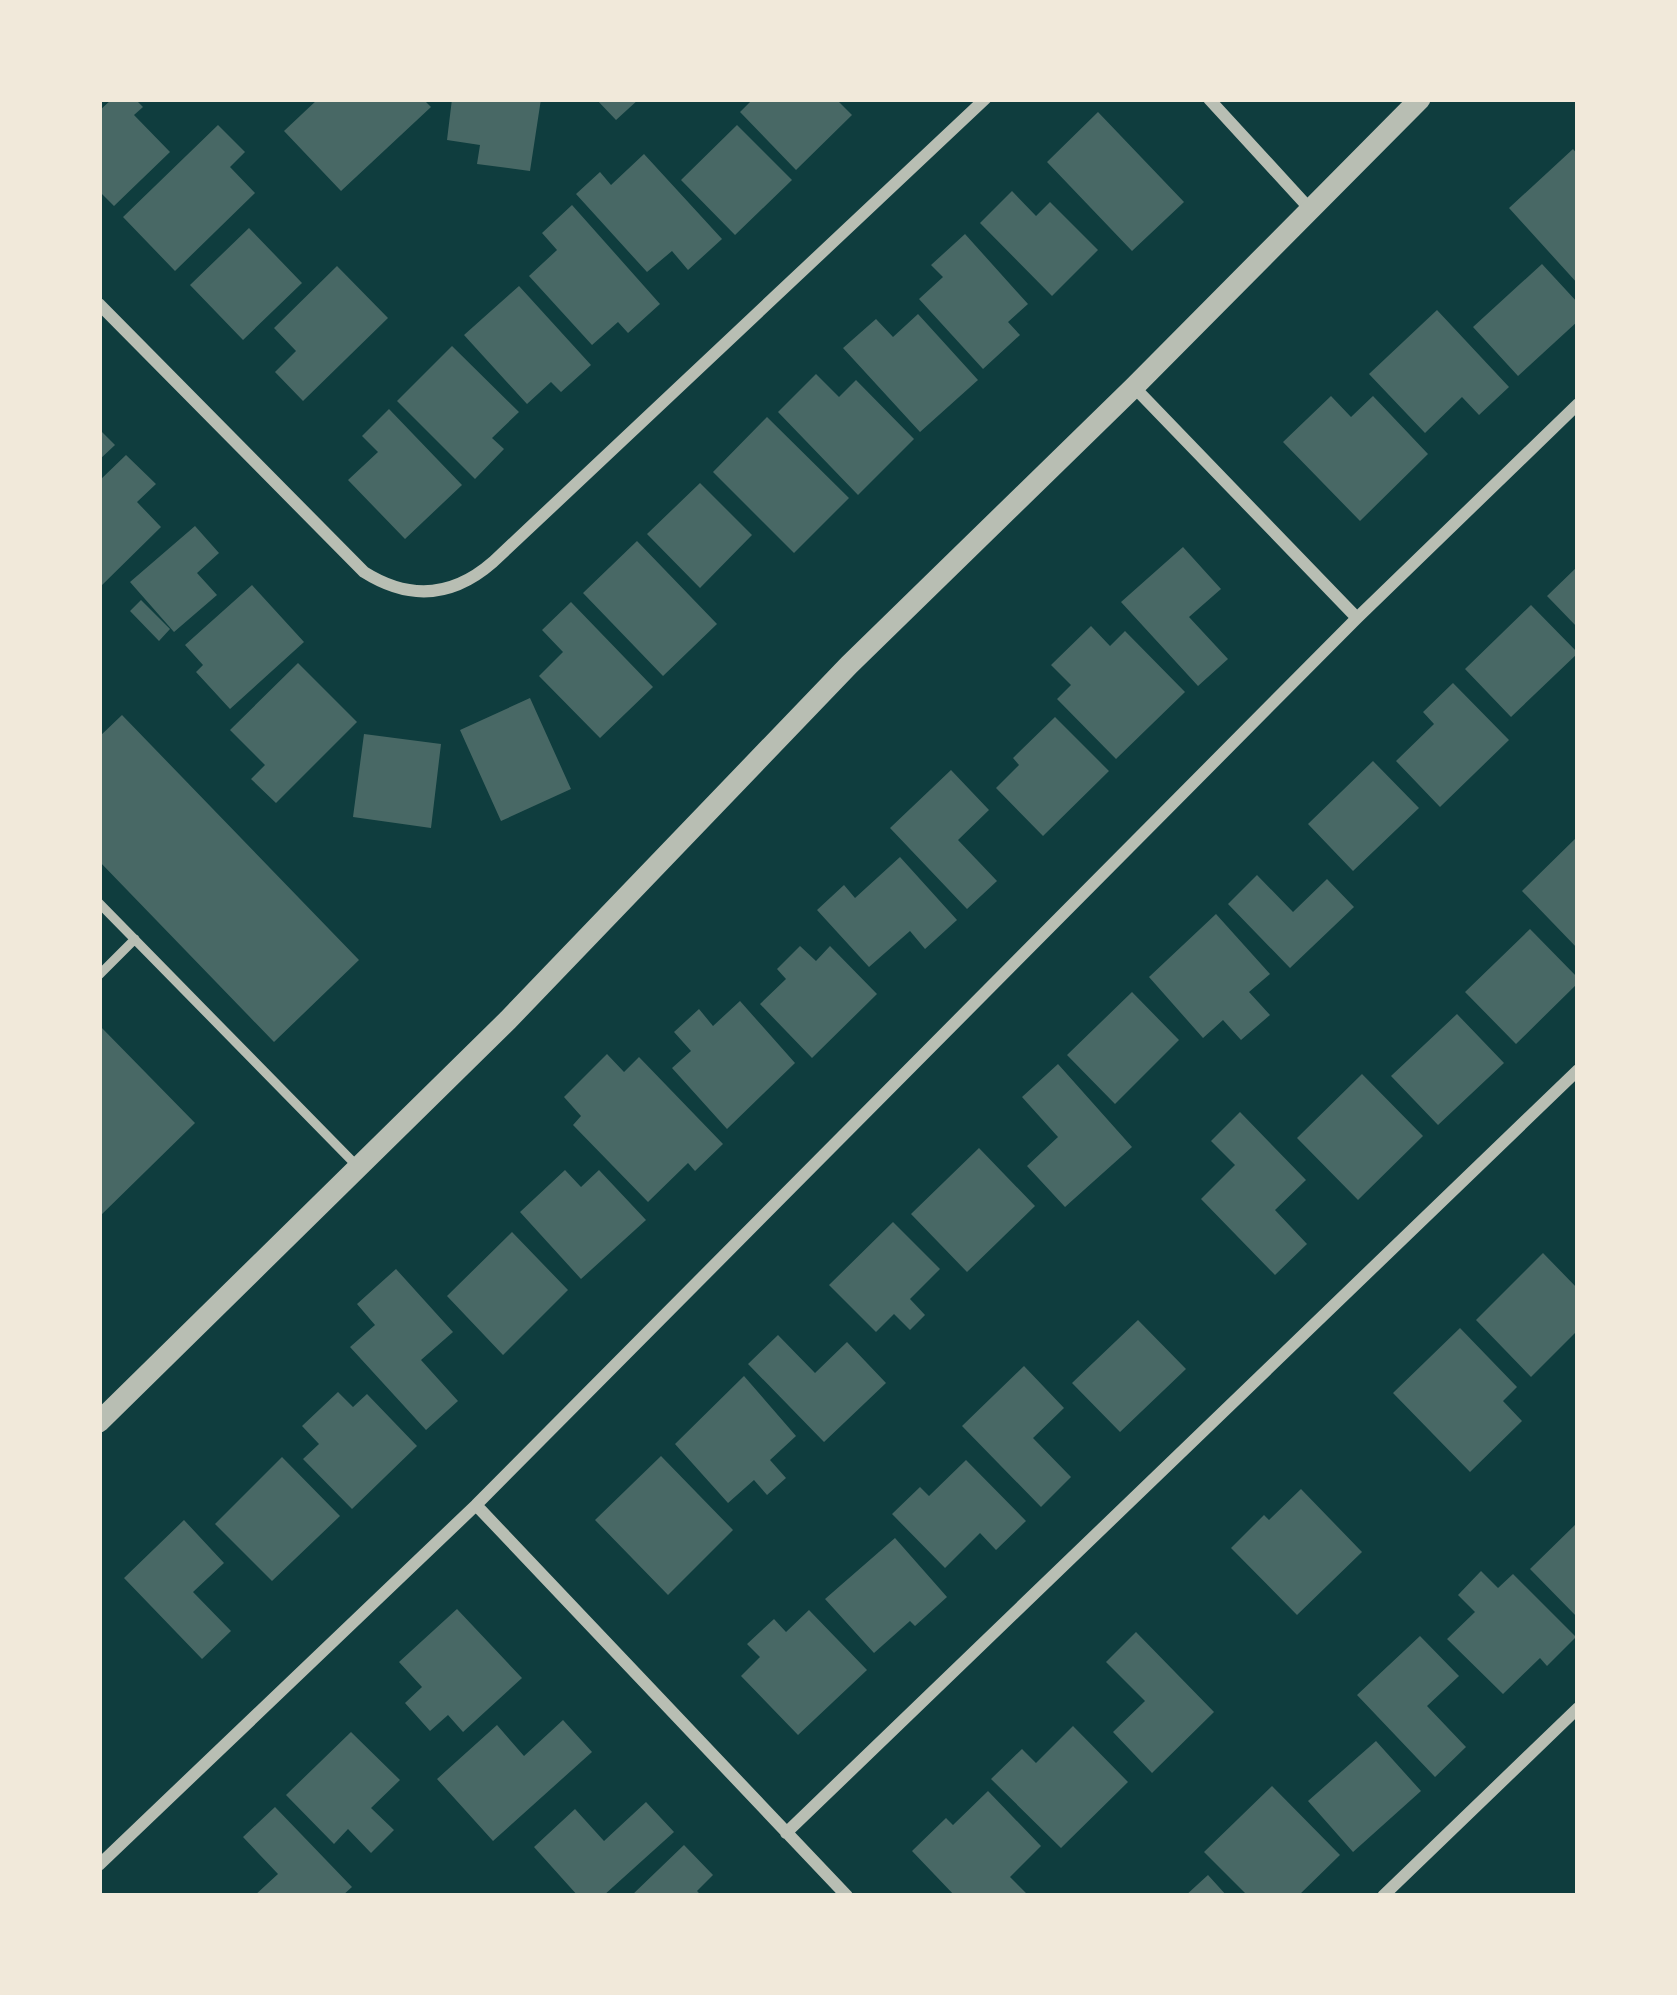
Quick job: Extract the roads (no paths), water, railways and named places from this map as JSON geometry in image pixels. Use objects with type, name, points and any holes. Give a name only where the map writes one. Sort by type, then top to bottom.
[{"type":"street","points":[[99,304],[364,572],[401,591],[421,593],[460,585],[493,562],[985,99]]},
{"type":"street","points":[[1209,99],[1309,208]]},
{"type":"street","points":[[99,1420],[508,1020],[849,665],[1420,99]]},
{"type":"street","points":[[1134,387],[1357,618]]},
{"type":"street","points":[[99,1865],[476,1505],[1357,618],[1578,404]]},
{"type":"street","points":[[786,1832],[1578,1070]]},
{"type":"street","points":[[476,1505],[847,1896]]},
{"type":"street","points":[[1383,1896],[1578,1708]]},
{"type":"lane","points":[[99,903],[358,1167]]},
{"type":"lane","points":[[99,975],[135,939]]}]
